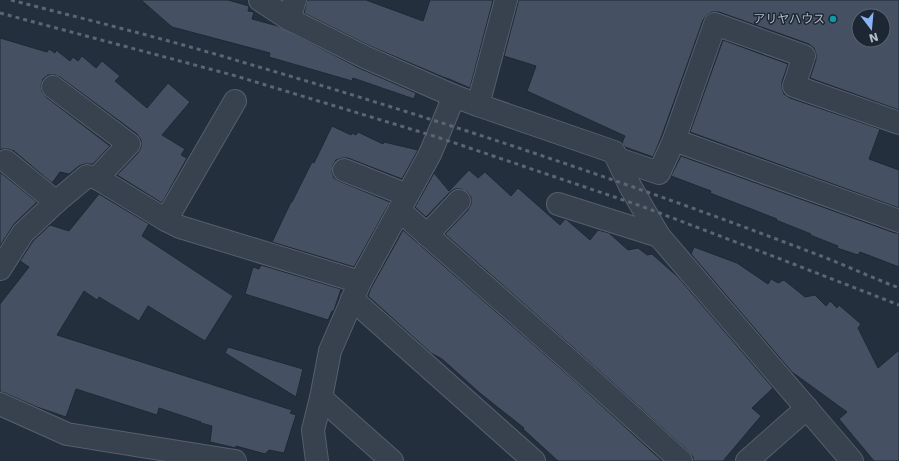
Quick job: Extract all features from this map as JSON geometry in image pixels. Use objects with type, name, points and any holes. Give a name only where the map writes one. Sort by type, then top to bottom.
[{"type":"street","points":[[260,0],[292,10],[365,57],[454,96],[614,152],[630,186],[659,236],[852,461]]},
{"type":"street","points":[[478,105],[506,0]]},
{"type":"street","points":[[618,159],[659,173],[674,140],[715,24],[804,56],[794,86],[899,123]]},
{"type":"street","points":[[53,87],[129,144],[97,178]]},
{"type":"street","points":[[317,461],[313,430],[330,351],[356,291],[430,154],[454,96]]},
{"type":"street","points":[[166,220],[235,101]]},
{"type":"street","points":[[674,140],[899,221]]},
{"type":"street","points":[[6,161],[56,202]]},
{"type":"street","points":[[344,170],[403,203],[427,235],[681,461]]},
{"type":"street","points":[[0,269],[23,233],[56,202],[87,176],[97,178],[180,227],[356,291],[534,461]]},
{"type":"street","points":[[427,235],[459,201]]},
{"type":"street","points":[[558,204],[659,236]]},
{"type":"street","points":[[321,398],[392,461]]},
{"type":"street","points":[[0,404],[67,434],[235,461]]},
{"type":"street","points":[[747,461],[807,408]]},
{"type":"building","points":[[141,0],[228,0],[249,6],[248,11],[254,12],[252,19],[278,26],[359,68],[416,93],[414,99],[353,78],[352,81],[269,57],[270,53],[172,27]]},
{"type":"building","points":[[307,0],[366,0],[423,21],[430,0],[493,0],[470,88],[370,46],[304,13]]},
{"type":"building","points":[[518,0],[899,0],[899,110],[810,78],[816,60],[816,54],[814,48],[809,44],[719,12],[712,12],[703,20],[653,157],[625,147],[622,143],[625,136],[527,91],[536,66],[504,56]]},
{"type":"building","points":[[0,38],[47,52],[49,49],[55,53],[56,50],[70,61],[73,57],[78,61],[82,56],[96,68],[102,61],[120,76],[115,81],[147,108],[168,83],[190,102],[162,135],[185,149],[181,155],[187,158],[162,203],[117,175],[138,153],[141,147],[141,140],[137,134],[60,77],[55,75],[48,75],[43,79],[41,86],[42,92],[46,97],[110,146],[93,164],[84,164],[79,166],[69,174],[60,172],[52,183],[14,151],[8,149],[0,150]]},
{"type":"building","points":[[723,40],[788,64],[782,82],[782,88],[784,94],[790,98],[880,129],[869,159],[899,170],[899,208],[690,132]]},
{"type":"building","points":[[332,126],[351,135],[352,133],[356,135],[358,132],[383,144],[384,142],[418,150],[402,179],[348,158],[336,160],[333,165],[332,172],[334,178],[390,202],[354,267],[272,242],[291,202],[312,162],[314,163]]},
{"type":"building","points":[[681,156],[895,233],[899,233],[899,267],[860,252],[858,255],[837,248],[838,246],[776,220],[777,219],[671,176]]},
{"type":"building","points":[[469,170],[478,178],[485,172],[511,196],[518,188],[560,225],[565,219],[567,220],[590,240],[598,230],[609,233],[628,250],[638,248],[647,255],[652,254],[678,277],[773,388],[752,408],[761,416],[723,461],[693,461],[693,457],[689,452],[445,234],[468,210],[471,204],[471,197],[467,192],[461,189],[455,189],[450,192],[426,217],[415,207],[434,173],[449,191]]},
{"type":"building","points":[[0,172],[37,202],[14,224],[0,246]]},
{"type":"building","points":[[99,194],[149,224],[142,236],[233,296],[205,341],[148,306],[139,321],[99,297],[97,300],[84,291],[57,335],[292,410],[290,413],[296,415],[284,453],[269,450],[265,454],[236,446],[236,448],[210,442],[212,426],[159,408],[157,415],[76,389],[66,417],[0,392],[0,304],[29,267],[20,261],[33,241],[50,225],[69,231]]},
{"type":"building","points":[[403,230],[577,383],[662,461],[558,461],[523,429],[524,428],[481,394],[442,359],[431,353],[368,296]]},
{"type":"building","points":[[694,247],[737,263],[768,284],[771,279],[778,283],[784,280],[805,297],[815,295],[826,306],[830,301],[837,308],[839,305],[861,324],[858,328],[878,368],[899,350],[899,461],[874,461],[839,419],[847,412],[792,372],[691,254]]},
{"type":"building","points":[[261,265],[341,289],[334,311],[332,311],[328,320],[245,294],[253,267],[259,269]]},
{"type":"building","points":[[228,347],[303,369],[296,397],[225,353]]},
{"type":"railway","points":[[11,0],[213,54],[461,129],[750,229],[899,288]]},
{"type":"railway","points":[[0,13],[236,76],[437,137],[641,206],[899,305]]},
{"type":"place","name":"アリヤハウス","points":[[833,19]]}]
